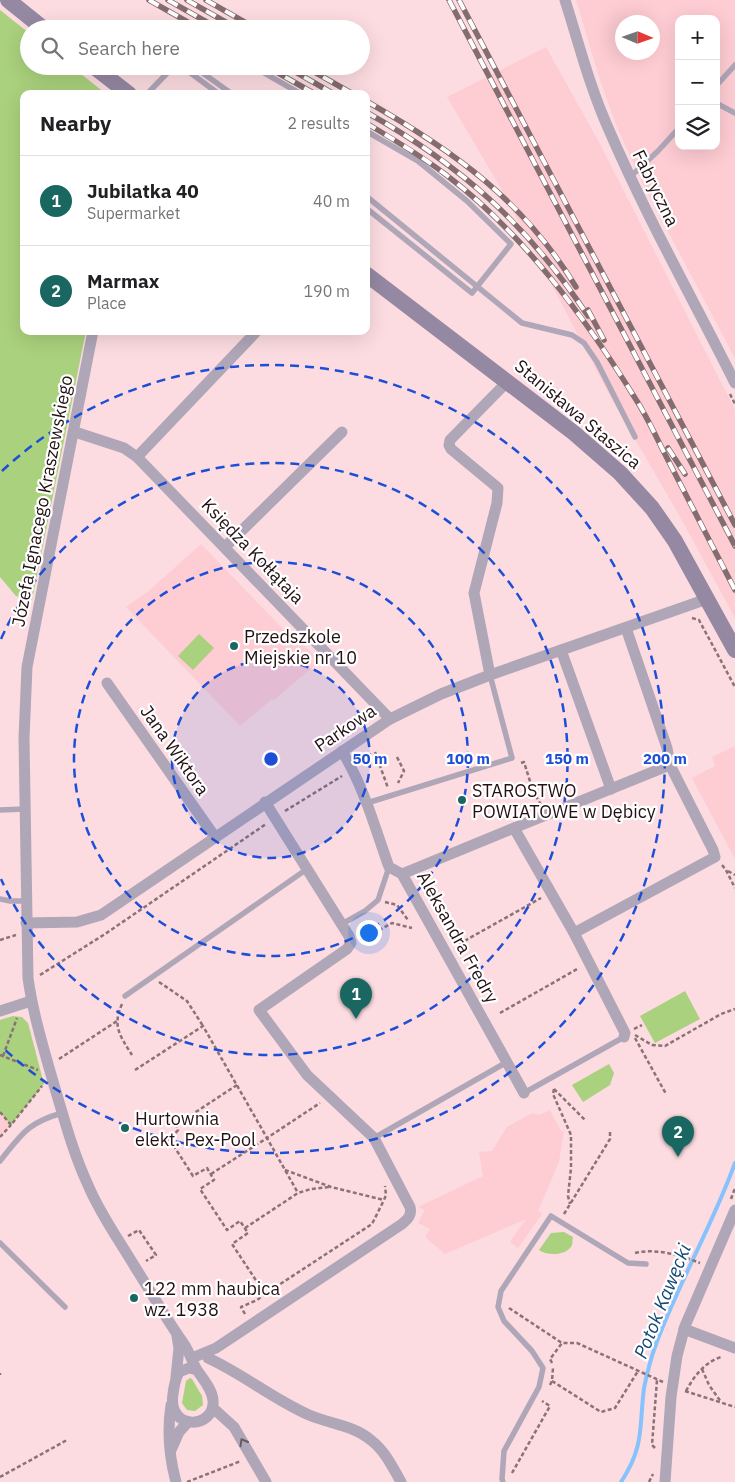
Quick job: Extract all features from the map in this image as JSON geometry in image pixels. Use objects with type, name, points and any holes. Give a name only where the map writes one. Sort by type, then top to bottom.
[{"type":"street","points":[[8,0],[33,20]]},
{"type":"street","name":"Fabryczna","points":[[565,0],[589,78],[608,128],[630,176],[734,376]]},
{"type":"street","points":[[104,75],[123,90]]},
{"type":"street","name":"Stanisława Staszica","points":[[370,277],[508,381],[605,458],[636,489],[675,541],[735,650]]},
{"type":"street","name":"Józefa Ignacego Kraszewskiego","points":[[92,335],[27,667],[24,738],[28,978],[31,1001],[62,1113],[88,1187],[192,1358],[198,1371]]},
{"type":"street","points":[[138,457],[253,335]]},
{"type":"street","points":[[490,675],[474,593],[498,503],[498,488],[451,449],[449,445],[450,440],[508,381]]},
{"type":"street","name":"Księdza Kołłątaja","points":[[74,432],[124,448],[138,457],[390,719]]},
{"type":"street","points":[[225,547],[342,432]]},
{"type":"street","name":"Parkowa","points":[[26,923],[77,922],[101,915],[390,719],[441,694],[707,598]]},
{"type":"street","points":[[574,933],[715,857],[670,765],[667,748],[626,628]]},
{"type":"street","points":[[562,650],[611,789]]},
{"type":"street","name":"Jana Wiktora","points":[[107,683],[215,837]]},
{"type":"street","name":"Aleksandra Fredry","points":[[342,751],[352,768],[367,804],[389,867],[402,874],[508,1061],[524,1093]]},
{"type":"street","points":[[402,874],[670,765]]},
{"type":"street","points":[[192,1358],[216,1348],[402,1224],[409,1218],[411,1213],[410,1207],[374,1138],[307,1076],[260,1010],[347,949],[351,943],[342,924],[265,802]]},
{"type":"street","points":[[514,828],[574,933],[625,1033],[629,1034]]},
{"type":"street","points":[[0,1011],[31,1001]]},
{"type":"street","points":[[665,1482],[672,1384],[684,1328],[731,1230],[735,1210]]},
{"type":"street","points":[[684,1328],[735,1348]]},
{"type":"street","name":"Józefa Ignacego Kraszewskiego","points":[[176,1377],[179,1348],[177,1334]]},
{"type":"street","points":[[198,1371],[216,1348]]},
{"type":"street","points":[[208,1358],[223,1364],[294,1408],[363,1434],[382,1450],[401,1482]]},
{"type":"street","points":[[172,1402],[174,1412],[180,1418],[188,1422],[196,1422],[204,1419],[213,1408],[212,1393],[198,1371],[186,1368],[179,1372],[176,1377],[168,1426],[170,1452],[176,1482]]},
{"type":"street","points":[[213,1408],[234,1427],[266,1482]]},
{"type":"street","points":[[170,1452],[179,1432],[188,1422]]},
{"type":"lane","points":[[720,82],[735,65]]},
{"type":"lane","points":[[150,90],[165,75]]},
{"type":"lane","points":[[193,75],[214,90]]},
{"type":"lane","points":[[206,75],[226,90]]},
{"type":"lane","points":[[268,75],[294,90]]},
{"type":"lane","points":[[720,105],[735,113]]},
{"type":"lane","points":[[630,176],[658,151],[675,132]]},
{"type":"lane","points":[[370,133],[418,161],[467,202],[511,244],[472,293],[370,211]]},
{"type":"lane","points":[[370,199],[522,323],[572,335],[584,343],[597,362],[635,437]]},
{"type":"lane","points":[[367,804],[512,758],[490,675]]},
{"type":"lane","points":[[0,810],[25,809]]},
{"type":"lane","points":[[342,924],[365,911],[378,900],[389,867]]},
{"type":"lane","points":[[125,996],[307,869]]},
{"type":"lane","points":[[1,900],[26,901]]},
{"type":"lane","points":[[524,1093],[629,1034]]},
{"type":"lane","points":[[374,1138],[508,1061]]},
{"type":"lane","points":[[0,1161],[25,1130],[37,1122],[62,1113]]},
{"type":"lane","points":[[504,1482],[502,1479],[504,1451],[539,1387],[543,1368],[532,1351],[504,1321],[498,1307],[501,1291],[551,1216],[628,1263],[646,1264]]},
{"type":"lane","points":[[0,1243],[65,1307]]},
{"type":"path","points":[[682,608],[687,616],[699,620],[735,687]]},
{"type":"path","points":[[364,725],[367,705]]},
{"type":"path","points":[[375,752],[388,791],[396,788],[404,771],[397,758]]},
{"type":"path","points":[[515,764],[524,762],[533,791],[545,816]]},
{"type":"path","points":[[28,978],[37,978],[106,934],[275,817],[346,774]]},
{"type":"path","points":[[715,857],[726,870],[735,888]]},
{"type":"path","points":[[726,870],[735,875]]},
{"type":"path","points":[[460,944],[550,892]]},
{"type":"path","points":[[378,900],[397,905],[408,920]]},
{"type":"path","points":[[351,943],[372,935],[392,922],[412,928]]},
{"type":"path","points":[[0,940],[18,934]]},
{"type":"path","points":[[500,1013],[588,962]]},
{"type":"path","points":[[152,978],[187,1001],[298,1193]]},
{"type":"path","points":[[125,996],[117,1021],[118,1032],[132,1055]]},
{"type":"path","points":[[629,1034],[652,1045],[665,1046],[720,1014],[735,1010]]},
{"type":"path","points":[[13,1016],[22,1017]]},
{"type":"path","points":[[18,1016],[1,1055],[41,1072],[39,1065],[56,1061],[117,1021]]},
{"type":"path","points":[[135,1070],[203,1026]]},
{"type":"path","points":[[629,1034],[666,1094]]},
{"type":"path","points":[[549,1079],[554,1090],[585,1120]]},
{"type":"path","points":[[0,1137],[44,1084]]},
{"type":"path","points":[[237,1086],[176,1125],[178,1130],[170,1140],[193,1176],[206,1168],[211,1174],[214,1180],[200,1189],[227,1230],[240,1220],[245,1228],[248,1233],[232,1244],[265,1294]]},
{"type":"path","points":[[554,1090],[553,1094],[571,1135],[571,1168],[568,1196],[570,1204]]},
{"type":"path","points":[[211,1174],[330,1097]]},
{"type":"path","points":[[0,1112],[11,1125]]},
{"type":"path","points":[[560,1222],[610,1139],[610,1130]]},
{"type":"path","points":[[285,1170],[331,1187],[384,1200]]},
{"type":"path","points":[[250,1302],[258,1300],[372,1224],[386,1195],[384,1178]]},
{"type":"path","points":[[245,1228],[298,1193],[311,1189],[331,1187]]},
{"type":"path","points":[[123,1231],[126,1237],[140,1230],[156,1255],[145,1262],[145,1267]]},
{"type":"path","points":[[627,1255],[646,1250],[684,1256],[700,1264]]},
{"type":"path","points":[[499,1302],[562,1343],[577,1343],[652,1378]]},
{"type":"path","points":[[548,1387],[552,1381],[553,1369],[550,1359],[562,1343]]},
{"type":"path","points":[[686,1391],[691,1381],[702,1369],[724,1356]]},
{"type":"path","points":[[702,1369],[709,1385],[722,1403]]},
{"type":"path","points":[[552,1381],[601,1412],[616,1408],[640,1372]]},
{"type":"path","points":[[657,1380],[652,1445],[657,1448]]},
{"type":"path","points":[[679,1388],[735,1407]]},
{"type":"path","points":[[511,1476],[550,1406],[541,1400],[545,1394]]},
{"type":"path","points":[[0,1477],[66,1440]]},
{"type":"path","points":[[187,1482],[241,1461]]},
{"type":"path","points":[[649,1482],[656,1468]]},
{"type":"shaded area","points":[[576,0],[735,0],[735,358],[643,184],[617,127],[600,80]]},
{"type":"shaded area","points":[[546,47],[600,144],[735,410],[735,618],[679,515],[610,396],[502,190],[447,97]]},
{"type":"shaded area","name":"Przedszkole Miejskie nr 10","points":[[201,544],[283,629],[288,630],[320,661],[240,726],[126,607],[150,590]]},
{"type":"shaded area","points":[[735,746],[735,859],[692,778],[715,766],[712,757]]},
{"type":"shaded area","points":[[550,1110],[561,1131],[564,1131],[559,1162],[538,1211],[542,1214],[518,1248],[510,1242],[526,1219],[445,1254],[425,1237],[430,1229],[418,1223],[425,1210],[418,1207],[483,1176],[479,1152],[492,1151],[507,1127],[532,1113],[539,1115]]},
{"type":"shaded area","points":[[0,1112],[11,1125],[0,1137]]},
{"type":"green space","points":[[0,10],[20,26],[20,75],[82,75],[101,90],[20,90],[20,335],[85,335],[32,600],[16,596],[0,577]]},
{"type":"green space","points":[[199,634],[214,648],[193,670],[178,656]]},
{"type":"green space","points":[[685,991],[700,1019],[655,1043],[640,1016]]},
{"type":"green space","points":[[13,1016],[22,1017],[28,1023],[44,1084],[11,1125],[0,1112],[0,1020]]},
{"type":"green space","points":[[609,1064],[614,1073],[610,1085],[583,1102],[572,1085]]},
{"type":"green space","points":[[564,1232],[573,1237],[572,1245],[569,1249],[557,1254],[539,1250],[551,1233]]},
{"type":"green space","points":[[190,1378],[202,1396],[203,1405],[195,1411],[187,1410],[182,1403],[186,1381]]},
{"type":"waterway","name":"Potok Kawęcki","points":[[621,1482],[629,1469],[638,1446],[644,1388],[656,1344],[717,1208],[735,1163]]},
{"type":"railway","points":[[149,0],[184,20]]},
{"type":"railway","points":[[168,0],[203,20]]},
{"type":"railway","points":[[187,0],[222,20]]},
{"type":"railway","points":[[206,0],[241,20]]},
{"type":"railway","points":[[449,0],[735,546]]},
{"type":"railway","points":[[459,0],[735,525]]},
{"type":"railway","points":[[282,75],[308,90]]},
{"type":"railway","points":[[301,75],[327,90]]},
{"type":"railway","points":[[320,75],[346,90]]},
{"type":"railway","points":[[370,103],[428,139],[484,180],[533,228],[576,287]]},
{"type":"railway","points":[[370,114],[401,132],[433,154],[490,200],[541,253],[588,316]]},
{"type":"railway","points":[[370,125],[426,160],[473,197],[526,249],[550,277],[595,337],[640,406],[735,590]]},
{"type":"railway","points":[[588,310],[604,340]]},
{"type":"railway","points":[[668,448],[685,474]]},
{"type":"place","name":"Przedszkole Miejskie nr 10","points":[[234,646]]},
{"type":"place","name":"STAROSTWO POWIATOWE w Dębicy","points":[[462,800]]},
{"type":"place","name":"Jubilatka 40","points":[[356,1019]]},
{"type":"place","name":"Hurtownia elekt. Pex-Pool","points":[[125,1128]]},
{"type":"place","name":"Marmax","points":[[678,1157]]},
{"type":"place","name":"122 mm haubica wz. 1938","points":[[134,1298]]}]
